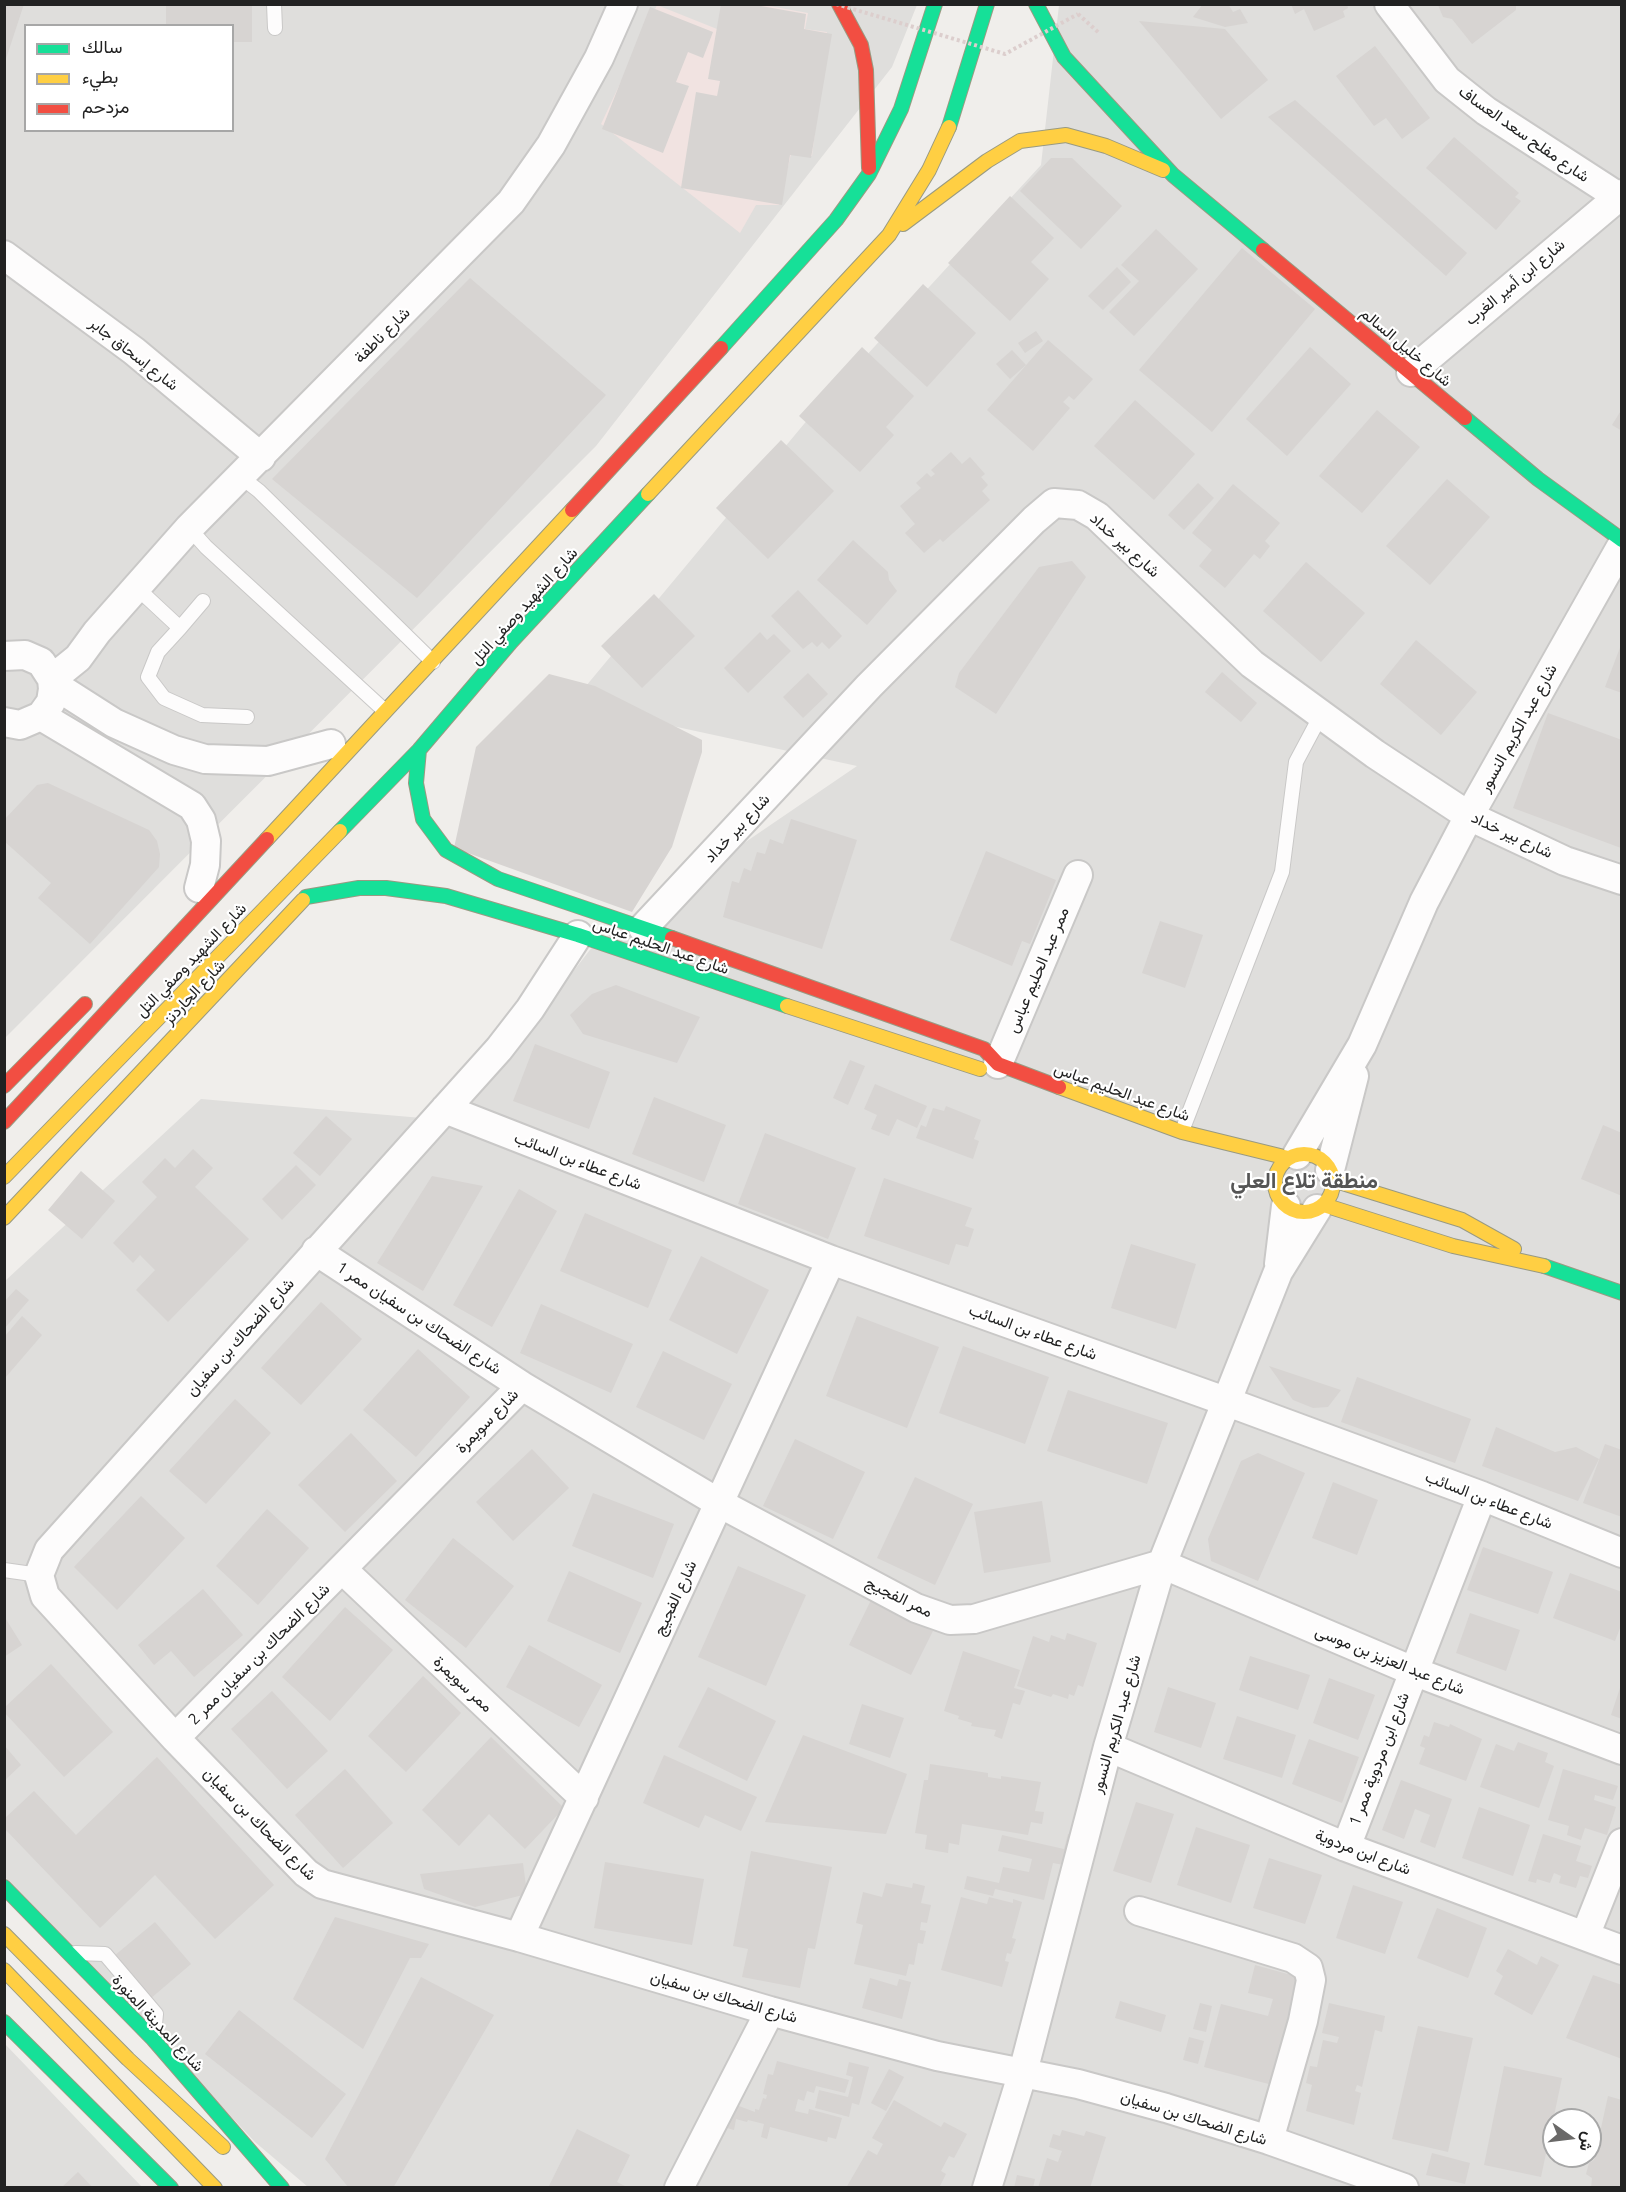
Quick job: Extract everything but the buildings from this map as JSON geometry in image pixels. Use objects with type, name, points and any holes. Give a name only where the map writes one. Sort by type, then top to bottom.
[{"type":"street","name":"شارع ناطفة","points":[[52,681],[78,658],[97,632],[189,528],[511,202],[551,145],[599,58],[622,4]]},
{"type":"street","points":[[838,4],[861,45],[866,70],[869,174]]},
{"type":"street","name":"شارع الشهيد وصفي التل","points":[[4,1122],[382,714],[433,662],[775,290],[836,220],[869,174],[901,109],[935,4]]},
{"type":"street","name":"شارع الشهيد وصفي التل","points":[[4,1177],[419,750],[512,642],[888,235],[929,170],[950,125],[987,4]]},
{"type":"street","name":"شارع خليل السالم","points":[[1036,4],[1064,57],[1173,175],[1538,479],[1622,540]]},
{"type":"street","name":"شارع مفلح سعد العساف","points":[[1389,4],[1447,80],[1486,111],[1620,196]]},
{"type":"street","name":"شارع خليل السالم","points":[[888,235],[987,161],[1020,141],[1066,135],[1106,146],[1173,175]]},
{"type":"street","name":"شارع ابن أمير الغرب","points":[[1411,372],[1620,196]]},
{"type":"street","name":"شارع إسحاق جابر","points":[[4,255],[134,351],[261,457]]},
{"type":"street","name":"شارع بير خداد","points":[[643,928],[869,686],[1034,520],[1054,503],[1078,505],[1097,516],[1252,664],[1321,715],[1469,816],[1565,861],[1622,880]]},
{"type":"street","name":"شارع عبد الكريم النسور","points":[[1293,1157],[1362,1045],[1424,902],[1469,816],[1622,546]]},
{"type":"street","name":"شارع ناطفة","points":[[11,656],[43,655],[97,632]]},
{"type":"street","points":[[11,656],[47,669],[52,681],[51,702],[18,725]]},
{"type":"street","points":[[52,681],[114,723],[174,750],[205,759],[268,761],[323,752],[382,714]]},
{"type":"street","points":[[18,725],[192,806],[201,820],[206,841],[205,865],[195,892]]},
{"type":"street","name":"شارع عبد الحليم عباس","points":[[419,750],[416,783],[418,804],[430,829],[446,850],[498,879],[643,928],[984,1050],[998,1064],[1182,1132],[1293,1157]]},
{"type":"street","points":[[347,845],[392,776]]},
{"type":"street","points":[[195,892],[222,862]]},
{"type":"street","name":"ممر عبد الحليم عباس","points":[[998,1064],[1078,875]]},
{"type":"street","name":"شارع الجاردنز","points":[[4,1218],[306,897],[320,879]]},
{"type":"street","name":"شارع عبد الحليم عباس","points":[[306,897],[359,888],[411,890],[446,896],[578,935],[934,1056],[979,1069],[998,1064]]},
{"type":"street","name":"شارع الضحاك بن سفيان","points":[[578,935],[530,1009],[445,1109],[49,1550],[39,1575],[45,1596],[54,1609],[175,1738],[306,1873],[322,1884],[519,1937],[770,2011],[937,2056],[1089,2087],[1269,2140],[1404,2187]]},
{"type":"street","points":[[4,1086],[94,995]]},
{"type":"street","name":"شارع عبد الكريم النسور","points":[[1331,1175],[1362,1045]]},
{"type":"street","name":"شارع عطاء بن السائب","points":[[445,1109],[831,1260],[1482,1496],[1622,1553]]},
{"type":"street","name":"شارع عبد الحليم عباس","points":[[1201,1138],[1229,1158]]},
{"type":"street","points":[[1281,1199],[1276,1173],[1293,1157],[1316,1157],[1331,1175],[1462,1220],[1541,1265]]},
{"type":"street","points":[[1257,1178],[1281,1199],[1301,1212],[1320,1207],[1329,1198],[1331,1175]]},
{"type":"street","name":"شارع عبد الكريم النسور","points":[[1278,1272],[1281,1199]]},
{"type":"street","points":[[1320,1207],[1453,1246],[1541,1265],[1622,1293]]},
{"type":"street","name":"شارع عبد الكريم النسور","points":[[987,2187],[1023,2072],[1108,1747],[1162,1564],[1278,1272],[1320,1207]]},
{"type":"street","name":"شارع الضحاك بن سفيان ممر 1","points":[[316,1251],[522,1386]]},
{"type":"street","name":"شارع الفجيج","points":[[519,1937],[831,1260]]},
{"type":"street","name":"شارع سويمرة","points":[[343,1570],[522,1386],[719,1503]]},
{"type":"street","name":"شارع ابن مردوية ممر 1","points":[[1346,1847],[1482,1496]]},
{"type":"street","name":"ممر الفجيج","points":[[719,1503],[916,1608],[950,1620],[974,1619],[1162,1564]]},
{"type":"street","name":"شارع عبد العزيز بن موسى","points":[[1162,1564],[1413,1671],[1622,1749]]},
{"type":"street","name":"شارع الضحاك بن سفيان ممر 2","points":[[175,1738],[343,1570]]},
{"type":"street","name":"ممر سويمرة","points":[[343,1570],[584,1798]]},
{"type":"street","name":"شارع ابن مردوية","points":[[1108,1747],[1346,1847],[1622,1950]]},
{"type":"street","points":[[1585,1936],[1622,1843]]},
{"type":"street","name":"شارع المدينة المنورة","points":[[4,1887],[153,2039],[282,2187]]},
{"type":"street","points":[[1139,1911],[1293,1958],[1308,1968],[1311,1980],[1302,2021],[1269,2140]]},
{"type":"street","points":[[4,1934],[128,2059],[232,2156]]},
{"type":"street","points":[[4,1970],[215,2187]]},
{"type":"street","points":[[679,2187],[770,2011]]},
{"type":"street","points":[[6,2028],[171,2187]]},
{"type":"street","points":[[249,2171],[266,2187]]},
{"type":"lane","points":[[274,4],[274,28]]},
{"type":"lane","points":[[241,477],[259,491],[433,662]]},
{"type":"lane","points":[[189,528],[206,548],[382,714]]},
{"type":"lane","points":[[137,588],[180,628]]},
{"type":"lane","points":[[203,601],[158,652],[148,677],[164,698],[202,715],[247,717]]},
{"type":"lane","points":[[1182,1132],[1282,872],[1296,762],[1321,715]]},
{"type":"lane","points":[[4,1570],[39,1575]]},
{"type":"lane","points":[[69,1953],[105,1954],[156,2014],[153,2039]]},
{"type":"path","points":[[838,4],[1005,54],[1078,14],[1099,33]]},
{"type":"shaded area","points":[[5,5],[917,5],[892,67],[596,446],[5,1038]]},
{"type":"shaded area","points":[[657,5],[717,29],[730,5],[764,5],[808,13],[805,29],[827,32],[812,156],[791,154],[779,205],[756,205],[740,233],[601,124]]},
{"type":"shaded area","points":[[1059,5],[1621,5],[1621,2187],[308,2187],[255,2142],[5,1877],[5,1281],[201,1099],[457,1121],[593,946],[857,766],[571,704],[809,418],[1041,165]]},
{"type":"shaded area","points":[[5,2044],[142,2187],[5,2187]]},
{"type":"traffic: fast","points":[[721,348],[836,220],[869,174],[901,109],[935,4]]},
{"type":"traffic: fast","points":[[949,127],[987,4]]},
{"type":"traffic: fast","points":[[1036,4],[1064,57],[1173,175],[1263,250]]},
{"type":"traffic: fast","points":[[1465,418],[1538,479],[1622,540]]},
{"type":"traffic: fast","points":[[340,831],[419,750],[511,642],[648,494]]},
{"type":"traffic: fast","points":[[419,750],[416,783],[423,819],[446,850],[498,879],[672,938]]},
{"type":"traffic: fast","points":[[306,897],[359,888],[386,888],[446,896],[578,935],[787,1006]]},
{"type":"traffic: fast","points":[[1544,1266],[1622,1293]]},
{"type":"traffic: fast","points":[[4,1887],[153,2039],[282,2188]]},
{"type":"traffic: fast","points":[[4,2022],[171,2188]]},
{"type":"traffic: slow","points":[[648,494],[889,235],[929,170],[949,127]]},
{"type":"traffic: slow","points":[[903,224],[987,161],[1020,141],[1066,135],[1106,146],[1163,170]]},
{"type":"traffic: slow","points":[[267,839],[572,510]]},
{"type":"traffic: slow","points":[[4,1177],[340,831]]},
{"type":"traffic: slow","points":[[4,1218],[303,900]]},
{"type":"traffic: slow","points":[[787,1006],[980,1069]]},
{"type":"traffic: slow","points":[[1059,1087],[1182,1132],[1288,1158]]},
{"type":"traffic: slow","points":[[1304,1154],[1315,1156],[1325,1162],[1331,1172],[1333,1183],[1331,1194],[1325,1204],[1315,1210],[1304,1212],[1293,1210],[1283,1204],[1277,1194],[1275,1183],[1277,1172],[1283,1162],[1293,1156],[1304,1154]]},
{"type":"traffic: slow","points":[[1333,1180],[1462,1220],[1514,1249]]},
{"type":"traffic: slow","points":[[1324,1205],[1453,1246],[1544,1266]]},
{"type":"traffic: slow","points":[[4,1934],[128,2059],[223,2147]]},
{"type":"traffic: slow","points":[[4,1970],[215,2188]]},
{"type":"traffic: jam","points":[[839,4],[861,45],[866,70],[869,168]]},
{"type":"traffic: jam","points":[[1263,250],[1465,418]]},
{"type":"traffic: jam","points":[[572,510],[721,348]]},
{"type":"traffic: jam","points":[[4,1122],[267,839]]},
{"type":"traffic: jam","points":[[672,938],[984,1049],[998,1064],[1059,1087]]},
{"type":"traffic: jam","points":[[4,1086],[85,1004]]},
{"type":"district","name":"منطقة تلاع العلي","points":[[1304,1181]]}]
